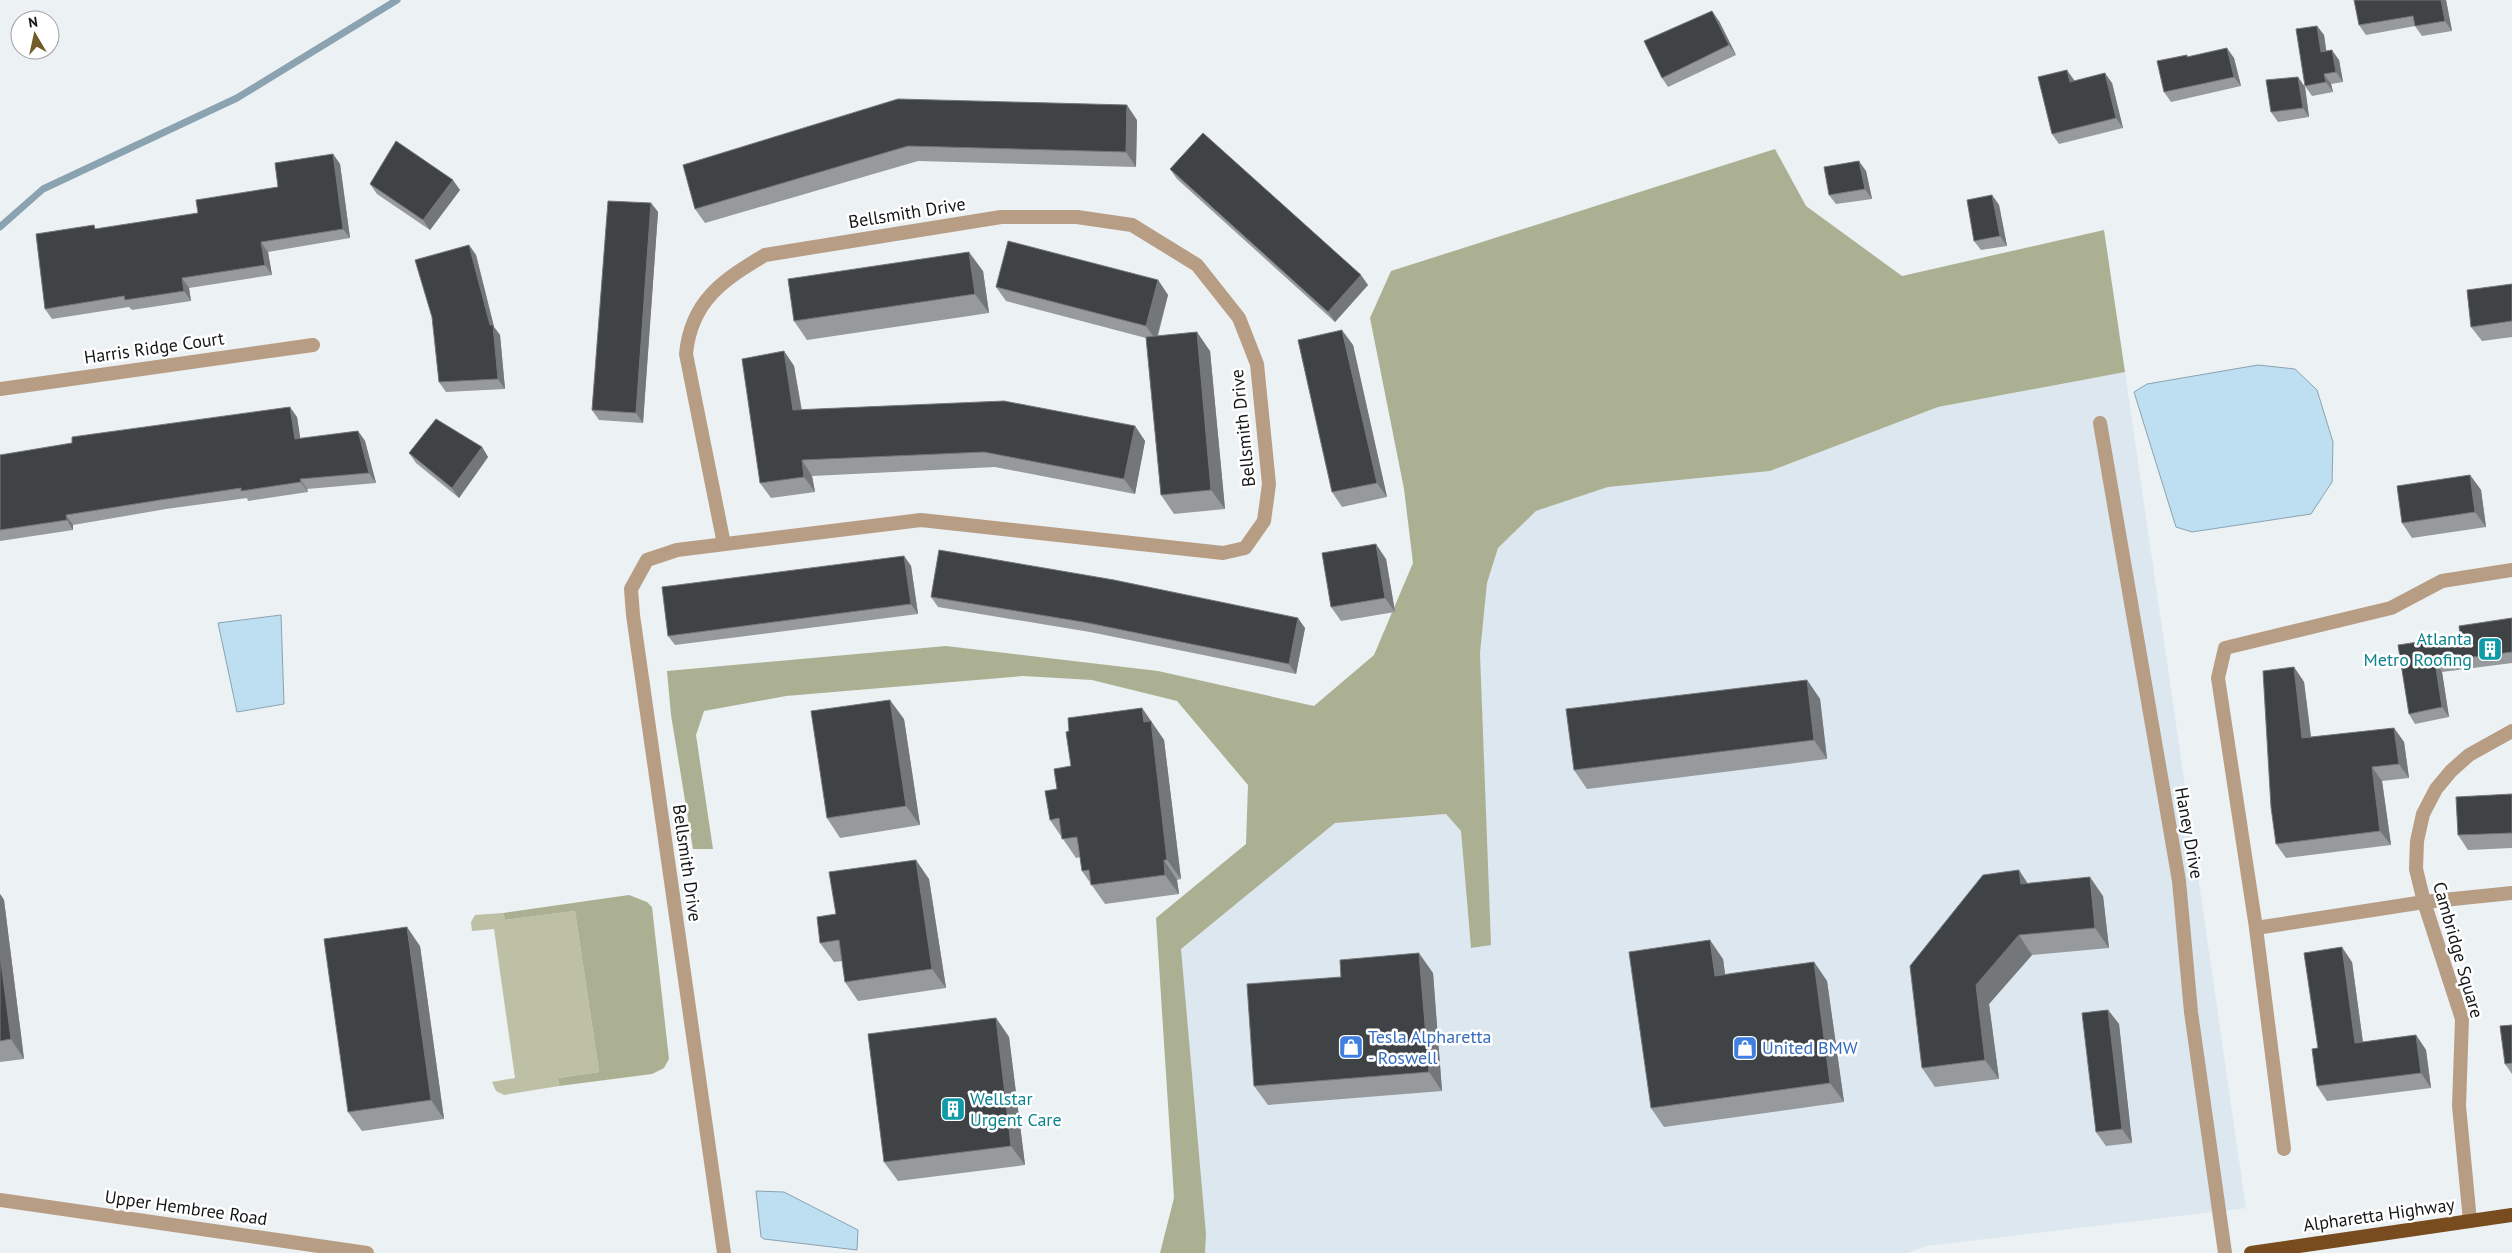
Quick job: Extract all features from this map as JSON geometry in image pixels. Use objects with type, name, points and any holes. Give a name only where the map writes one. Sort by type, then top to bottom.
[{"type":"highway","name":"Alpharetta Highway","points":[[2251,1253],[2512,1215]]},
{"type":"street","name":"Bellsmith Drive","points":[[724,544],[686,354],[688,332],[707,297],[735,273],[765,255],[1001,217],[1077,217],[1132,225],[1197,264],[1239,318],[1256,364],[1269,484],[1264,521],[1245,548],[1223,553],[921,520],[677,550],[647,560],[631,589],[724,1253]]},
{"type":"street","name":"Harris Ridge Court","points":[[0,389],[314,345]]},
{"type":"street","name":"Haney Drive","points":[[2100,422],[2179,882],[2191,1012],[2225,1253]]},
{"type":"street","points":[[2284,1149],[2256,928],[2218,678],[2225,648],[2391,608],[2442,581],[2512,570]]},
{"type":"street","name":"Cambridge Square","points":[[2470,1221],[2459,1106],[2462,1019],[2424,902],[2416,869],[2417,841],[2423,814],[2436,789],[2451,771],[2469,755],[2512,731]]},
{"type":"street","points":[[2256,928],[2424,902],[2512,892]]},
{"type":"street","name":"Upper Hembree Road","points":[[0,1200],[367,1253]]},
{"type":"shaded area","points":[[2125,372],[2246,1208],[1926,1246],[1908,1253],[1205,1253],[1206,1234],[1180,949],[1335,823],[1446,814],[1461,831],[1471,948],[1490,945],[1480,653],[1487,583],[1498,548],[1536,511],[1608,487],[1770,471],[1938,407]]},
{"type":"green space","points":[[1775,149],[1806,206],[1902,276],[2104,230],[2125,372],[1938,407],[1770,471],[1608,487],[1536,511],[1498,548],[1487,583],[1480,653],[1491,945],[1471,948],[1461,831],[1446,814],[1335,823],[1181,949],[1206,1234],[1205,1253],[1160,1253],[1174,1198],[1156,918],[1246,844],[1248,785],[1177,701],[1092,680],[1023,676],[786,696],[704,711],[696,735],[713,849],[693,849],[671,715],[667,671],[946,646],[1158,671],[1314,706],[1374,655],[1413,563],[1404,489],[1370,318],[1391,271]]},
{"type":"green space","points":[[629,895],[647,902],[652,907],[669,1059],[664,1068],[652,1074],[559,1086],[558,1078],[599,1072],[575,911],[505,920],[503,913]]},
{"type":"green space","points":[[575,911],[599,1072],[558,1078],[559,1086],[504,1095],[496,1091],[492,1082],[515,1078],[494,929],[472,931],[471,922],[475,915],[503,913],[505,920]]},
{"type":"water","points":[[2258,365],[2295,369],[2317,390],[2333,442],[2332,482],[2311,514],[2192,532],[2176,527],[2134,392],[2147,384]]},
{"type":"water","points":[[281,615],[284,704],[237,712],[218,623]]},
{"type":"water","points":[[756,1191],[784,1192],[858,1230],[857,1250],[764,1239],[761,1237]]},
{"type":"building","points":[[2354,0],[2441,0],[2445,21],[2415,26],[2413,16],[2359,25]]},
{"type":"building","points":[[1712,11],[1729,45],[1662,78],[1644,41]]},
{"type":"building","points":[[2317,26],[2321,52],[2332,50],[2336,72],[2324,74],[2326,82],[2305,86],[2296,29]]},
{"type":"building","points":[[2227,48],[2234,77],[2164,92],[2157,61],[2187,55],[2187,57]]},
{"type":"building","points":[[2067,70],[2070,82],[2105,73],[2116,118],[2052,134],[2038,77]]},
{"type":"building","points":[[2298,77],[2303,108],[2271,112],[2266,80]]},
{"type":"building","points":[[898,99],[1127,105],[1126,152],[908,146],[695,209],[683,165]]},
{"type":"building","points":[[1203,133],[1361,275],[1328,312],[1170,169]]},
{"type":"building","points":[[396,141],[453,180],[423,220],[370,184]]},
{"type":"building","points":[[333,154],[343,229],[261,242],[265,265],[182,278],[184,291],[125,300],[124,296],[45,309],[36,234],[94,225],[95,229],[198,213],[196,200],[278,187],[275,163]]},
{"type":"building","points":[[1859,161],[1865,189],[1829,195],[1824,167]]},
{"type":"building","points":[[1992,195],[2000,236],[1974,241],[1967,200]]},
{"type":"building","points":[[608,201],[651,203],[636,413],[592,410]]},
{"type":"building","points":[[1008,241],[1158,280],[1146,326],[996,287]]},
{"type":"building","points":[[469,245],[490,325],[493,325],[498,379],[439,382],[432,317],[415,260]]},
{"type":"building","points":[[969,252],[975,294],[794,321],[788,279]]},
{"type":"building","points":[[2512,284],[2512,321],[2471,327],[2467,290]]},
{"type":"building","points":[[1342,330],[1377,483],[1332,492],[1298,340]]},
{"type":"building","points":[[1197,332],[1211,490],[1161,495],[1146,337]]},
{"type":"building","points":[[784,351],[793,410],[1004,401],[1135,426],[1124,479],[984,452],[802,460],[804,477],[760,483],[742,359]]},
{"type":"building","points":[[290,407],[295,439],[358,431],[369,473],[300,479],[301,482],[241,491],[241,488],[160,500],[66,515],[67,520],[0,530],[0,455],[72,443],[72,437]]},
{"type":"building","points":[[436,419],[482,447],[452,488],[409,453]]},
{"type":"building","points":[[2470,475],[2475,512],[2402,523],[2397,486]]},
{"type":"building","points":[[1376,544],[1385,598],[1331,607],[1322,553]]},
{"type":"building","points":[[939,550],[1114,580],[1298,618],[1289,664],[1083,622],[931,597]]},
{"type":"building","points":[[904,556],[911,604],[668,636],[662,587]]},
{"type":"building","points":[[2512,618],[2512,652],[2435,662],[2442,707],[2409,714],[2398,645],[2460,636],[2459,626]]},
{"type":"building","points":[[2294,667],[2302,738],[2394,728],[2399,764],[2372,767],[2380,831],[2276,844],[2271,807],[2263,671]]},
{"type":"building","points":[[1807,680],[1814,740],[1574,770],[1566,709]]},
{"type":"building","points":[[890,700],[906,806],[827,818],[811,711]]},
{"type":"building","points":[[1142,708],[1144,722],[1151,721],[1167,860],[1164,860],[1165,875],[1091,885],[1089,870],[1082,871],[1077,837],[1062,839],[1059,818],[1050,820],[1045,791],[1057,789],[1054,769],[1071,766],[1066,732],[1069,731],[1068,718]]},
{"type":"building","points":[[2512,794],[2512,833],[2458,835],[2456,797]]},
{"type":"building","points":[[916,860],[932,969],[845,982],[839,940],[820,943],[817,917],[836,914],[829,872]]},
{"type":"building","points":[[2019,870],[2021,884],[2090,877],[2095,928],[2019,935],[1976,985],[1985,1060],[1922,1068],[1910,966],[1983,875]]},
{"type":"building","points":[[407,927],[431,1100],[348,1112],[324,939]]},
{"type":"building","name":"United BMW","points":[[1710,940],[1715,976],[1814,962],[1830,1083],[1651,1108],[1629,952]]},
{"type":"building","points":[[2342,947],[2355,1043],[2416,1035],[2421,1073],[2317,1086],[2312,1049],[2318,1048],[2304,953]]},
{"type":"building","name":"Tesla Alpharetta - Roswell","points":[[1419,953],[1429,1072],[1254,1086],[1247,984],[1341,977],[1340,960]]},
{"type":"building","points":[[0,955],[11,1039],[0,1041]]},
{"type":"building","points":[[2108,1010],[2122,1129],[2096,1132],[2082,1013]]},
{"type":"building","name":"Wellstar Urgent Care","points":[[996,1018],[1011,1146],[884,1162],[868,1034]]},
{"type":"building","points":[[2512,1025],[2512,1063],[2505,1064],[2500,1026]]},
{"type":"waterway","points":[[0,227],[43,189],[237,98],[397,0]]},
{"type":"place","name":"Atlanta Metro Roofing","points":[[2490,649]]},
{"type":"place","name":"Tesla Alpharetta - Roswell","points":[[1351,1047]]},
{"type":"place","name":"United BMW","points":[[1745,1048]]},
{"type":"place","name":"Wellstar Urgent Care","points":[[953,1109]]}]
